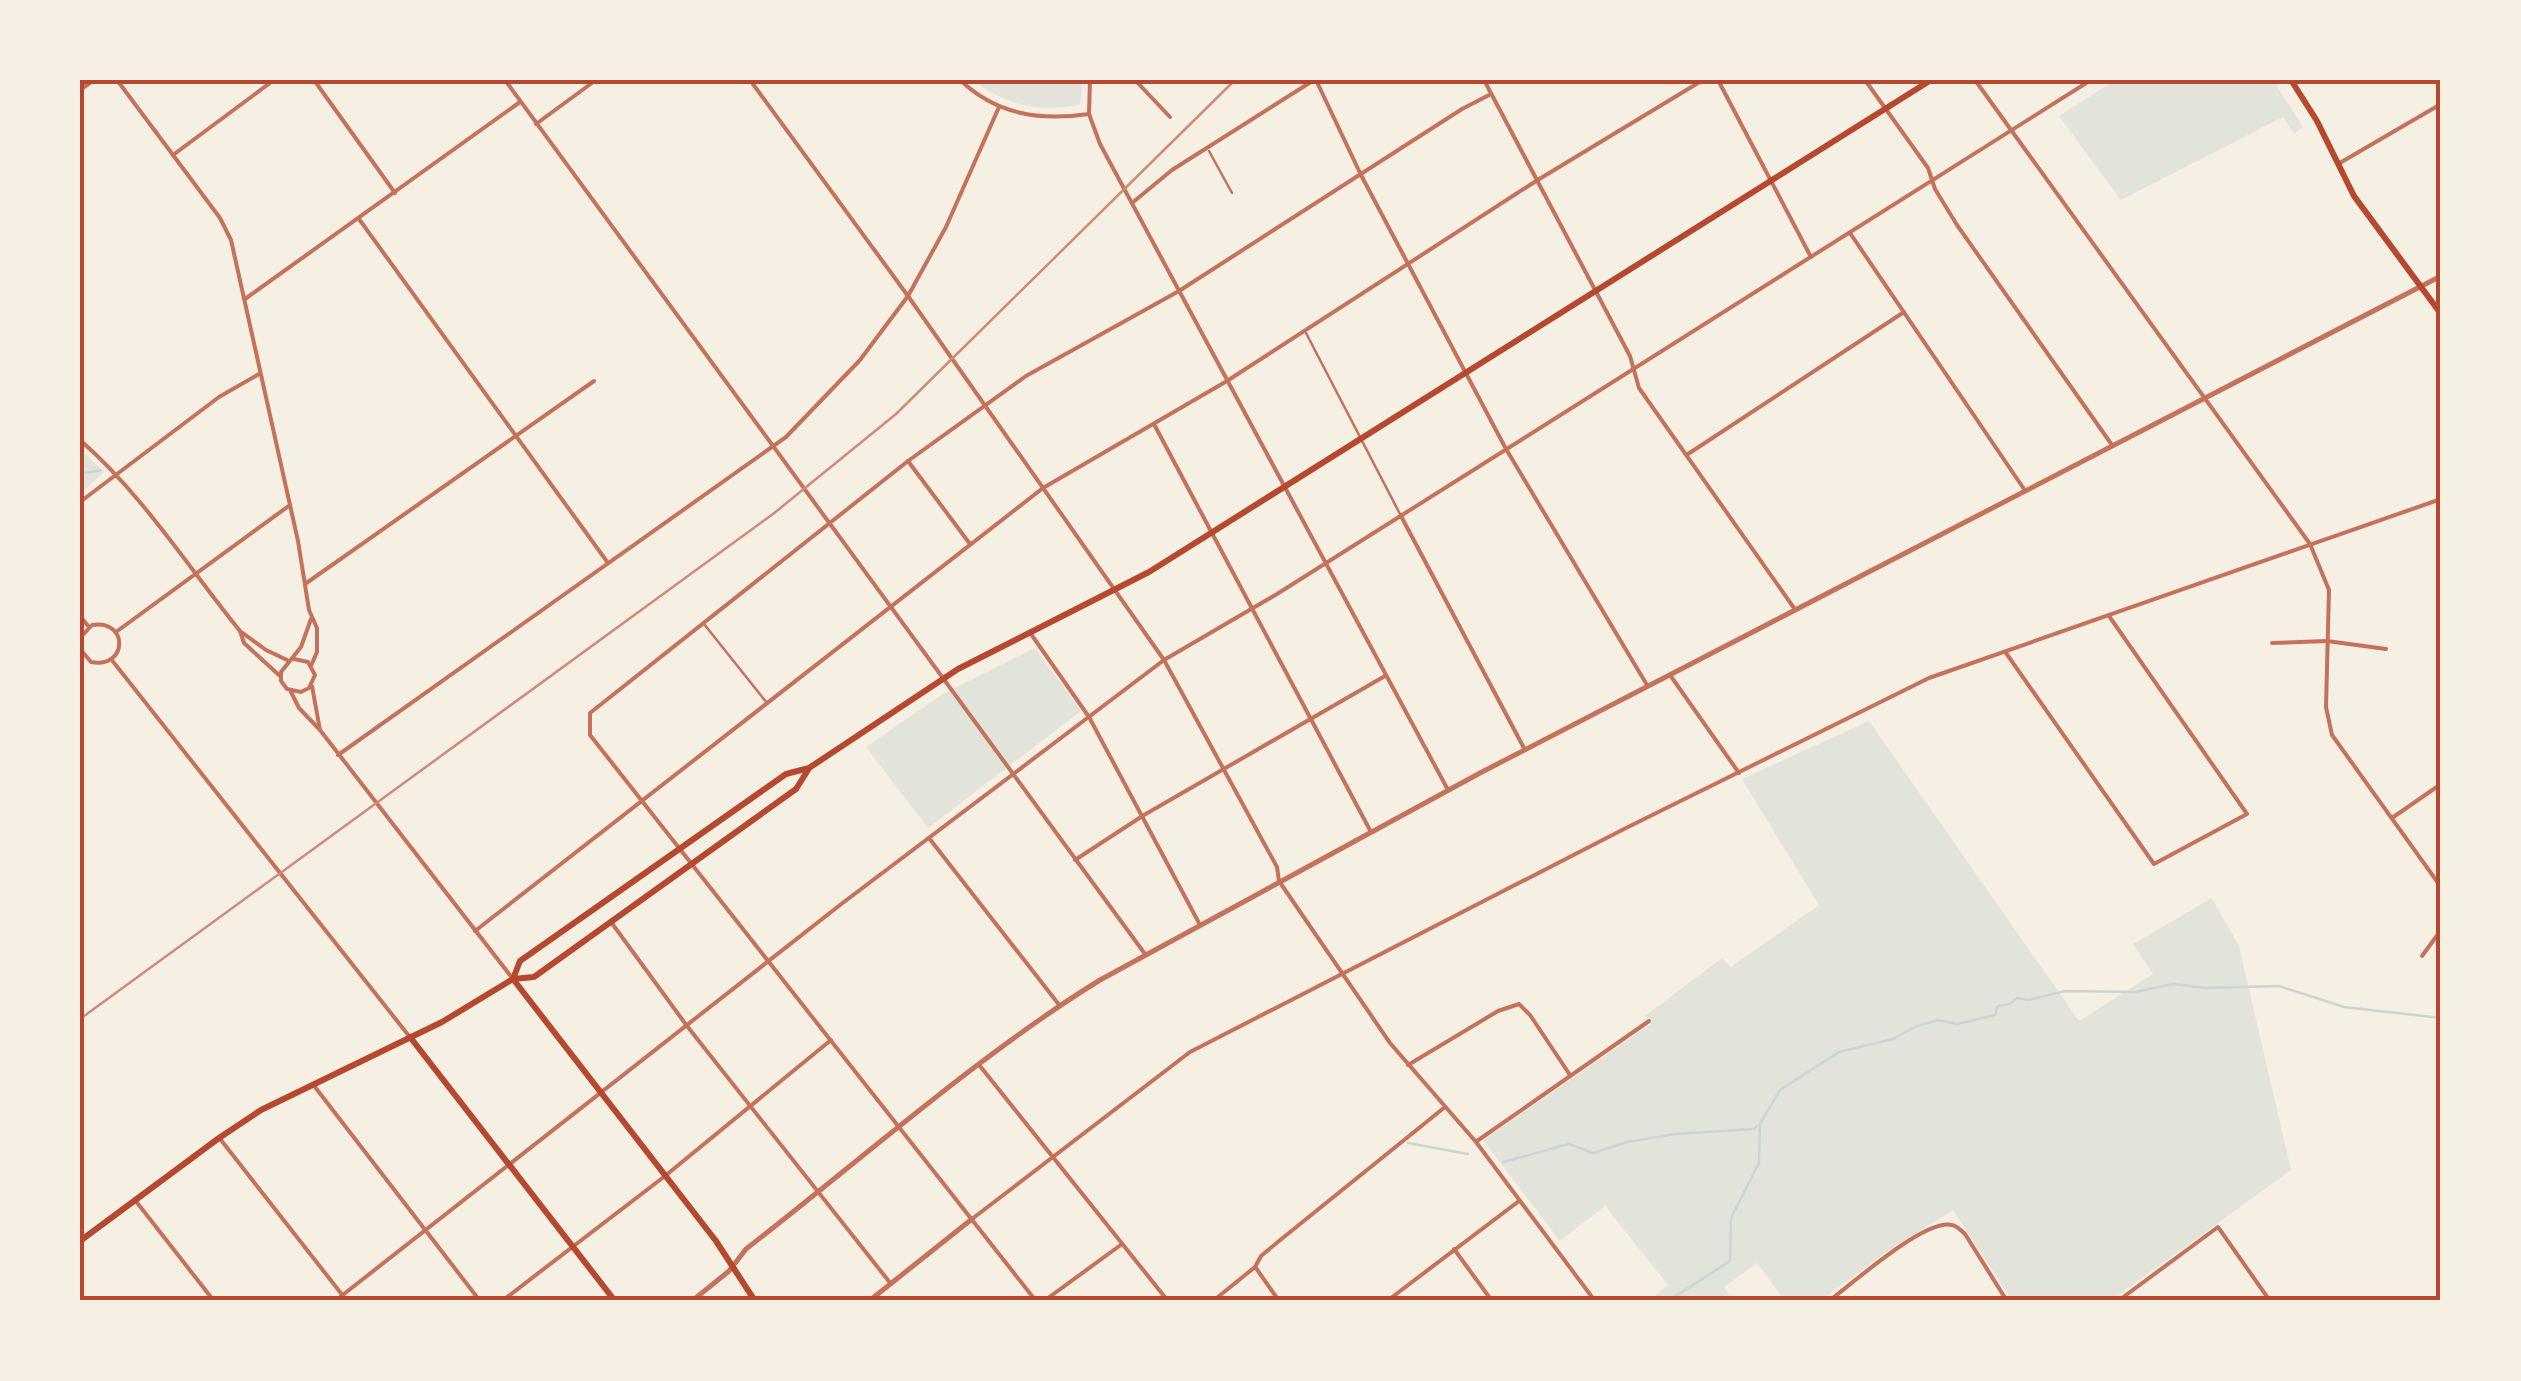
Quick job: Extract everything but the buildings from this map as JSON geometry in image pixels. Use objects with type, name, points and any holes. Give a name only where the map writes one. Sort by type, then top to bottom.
[{"type":"main road","points":[[513,980],[520,961],[786,774],[808,768],[943,678],[1117,590],[1930,80]]},
{"type":"main road","points":[[2291,80],[2317,121],[2354,196],[2441,314]]},
{"type":"main road","points":[[80,1241],[219,1138],[313,1083],[467,1008],[513,980],[534,977],[796,788],[808,768]]},
{"type":"main road","points":[[513,980],[716,1241],[755,1301]]},
{"type":"main road","points":[[410,1037],[615,1301]]},
{"type":"street","points":[[80,90],[94,80]]},
{"type":"street","points":[[118,80],[228,231],[290,505],[311,619],[317,628],[312,684],[320,730]]},
{"type":"street","points":[[173,155],[274,80]]},
{"type":"street","points":[[314,80],[395,192]]},
{"type":"street","points":[[504,80],[1145,954]]},
{"type":"street","points":[[536,124],[596,80]]},
{"type":"street","points":[[750,80],[908,296],[1164,660],[1277,867],[1279,881],[1343,976],[1408,1065],[1476,1142],[1595,1301]]},
{"type":"street","points":[[960,80],[999,108],[1047,118],[1089,114]]},
{"type":"street","points":[[1090,80],[1089,114],[1100,144],[1448,790]]},
{"type":"street","points":[[1135,80],[1170,118]]},
{"type":"street","points":[[1132,203],[1172,170],[1315,80],[1506,449],[1648,686]]},
{"type":"street","points":[[1484,80],[1595,290],[1639,388],[1796,610]]},
{"type":"street","points":[[475,931],[1043,488],[1306,332],[1536,181],[1703,80]]},
{"type":"street","points":[[1718,80],[1812,258]]},
{"type":"street","points":[[1864,80],[1933,180],[1958,225],[2112,446]]},
{"type":"street","points":[[1975,80],[2310,544],[2329,590],[2326,707],[2332,735],[2441,886]]},
{"type":"street","points":[[335,1301],[1164,660],[1634,370],[2091,80]]},
{"type":"street","points":[[1036,1301],[590,736],[588,718],[596,705],[985,405],[1043,366],[1179,291],[1491,94]]},
{"type":"street","points":[[245,298],[520,102]]},
{"type":"street","points":[[2338,164],[2441,104]]},
{"type":"street","points":[[338,755],[774,446],[860,360],[908,296],[946,227],[999,108]]},
{"type":"street","points":[[359,219],[608,563]]},
{"type":"street","points":[[1850,232],[2026,492]]},
{"type":"street","points":[[692,1301],[732,1268],[738,1256],[900,1127],[1060,1006],[1145,954],[1448,790],[2441,276]]},
{"type":"street","points":[[1688,454],[1904,312]]},
{"type":"street","points":[[80,502],[220,397],[260,373]]},
{"type":"street","points":[[304,584],[594,381]]},
{"type":"street","points":[[1154,425],[1371,832]]},
{"type":"street","points":[[80,440],[117,475],[196,571],[244,643],[280,676],[312,724],[513,980]]},
{"type":"street","points":[[908,461],[970,544]]},
{"type":"street","points":[[869,1301],[1190,1052],[1624,829],[1929,678],[2441,498]]},
{"type":"street","points":[[116,632],[290,505]]},
{"type":"street","points":[[1400,514],[1526,750]]},
{"type":"street","points":[[80,616],[88,626]]},
{"type":"street","points":[[2006,652],[2154,864],[2247,814],[2109,616]]},
{"type":"street","points":[[280,676],[311,619]]},
{"type":"street","points":[[80,638],[88,626],[105,624],[116,632],[120,644],[112,660],[97,664],[81,654]]},
{"type":"street","points":[[240,632],[266,650],[292,660],[304,660],[312,666]]},
{"type":"street","points":[[1030,632],[1088,717],[1200,923]]},
{"type":"street","points":[[2272,644],[2328,641],[2386,649]]},
{"type":"street","points":[[112,660],[410,1037]]},
{"type":"street","points":[[1670,675],[1740,774]]},
{"type":"street","points":[[1075,860],[1144,815],[1386,676]]},
{"type":"street","points":[[291,692],[301,692],[312,684]]},
{"type":"street","points":[[2392,818],[2441,784]]},
{"type":"street","points":[[929,838],[1060,1006]]},
{"type":"street","points":[[610,922],[749,1106],[891,1284]]},
{"type":"street","points":[[2422,956],[2441,930]]},
{"type":"street","points":[[1408,1065],[1518,1004],[1530,1015],[1570,1075]]},
{"type":"street","points":[[1476,1142],[1649,1020]]},
{"type":"street","points":[[502,1301],[666,1176],[831,1040]]},
{"type":"street","points":[[980,1066],[1167,1300]]},
{"type":"street","points":[[313,1083],[480,1301]]},
{"type":"street","points":[[1214,1301],[1255,1267],[1279,1240],[1444,1107]]},
{"type":"street","points":[[219,1138],[348,1301]]},
{"type":"street","points":[[135,1200],[214,1301]]},
{"type":"street","points":[[1387,1301],[1520,1200]]},
{"type":"street","points":[[1829,1301],[1921,1232],[1946,1224],[1965,1234],[2007,1301]]},
{"type":"street","points":[[2118,1301],[2218,1228],[2270,1301]]},
{"type":"street","points":[[1044,1301],[1122,1244]]},
{"type":"street","points":[[1454,1250],[1492,1301]]},
{"type":"street","points":[[1255,1267],[1279,1301]]},
{"type":"lane","points":[[1208,149],[1232,193]]},
{"type":"lane","points":[[1306,332],[1400,514]]},
{"type":"lane","points":[[703,622],[767,703]]},
{"type":"shaded area","points":[[973,80],[1083,80],[1080,105],[1051,108],[1011,101]]},
{"type":"shaded area","points":[[2115,80],[2273,80],[2303,127],[2294,134],[2283,117],[2121,200],[2059,116]]},
{"type":"shaded area","points":[[80,449],[104,472],[80,494]]},
{"type":"shaded area","points":[[1035,648],[1081,711],[928,828],[866,747],[943,694]]},
{"type":"shaded area","points":[[1869,721],[2079,1021],[2153,974],[2133,944],[2212,898],[2239,946],[2291,1170],[2110,1301],[2012,1301],[1953,1210],[1889,1250],[1820,1301],[1785,1301],[1757,1263],[1724,1287],[1733,1301],[1649,1301],[1668,1285],[1605,1206],[1560,1241],[1483,1140],[1651,1024],[1645,1016],[1722,958],[1731,967],[1819,905],[1742,779]]},
{"type":"waterway","points":[[80,474],[101,470]]},
{"type":"waterway","points":[[1668,1301],[1730,1261],[1731,1218],[1759,1163],[1760,1124],[1780,1090],[1839,1052],[1893,1039],[1939,1020],[1957,1024],[1995,1015],[1998,1006],[2017,998],[2029,1000],[2065,991],[2135,992],[2174,984],[2206,988],[2279,986],[2344,1007],[2441,1018]]},
{"type":"waterway","points":[[1503,1162],[1569,1144],[1593,1153],[1627,1142],[1675,1134],[1757,1126]]},
{"type":"waterway","points":[[1408,1143],[1468,1154]]},
{"type":"railway","points":[[80,1019],[773,514],[896,414],[1235,80]]}]
